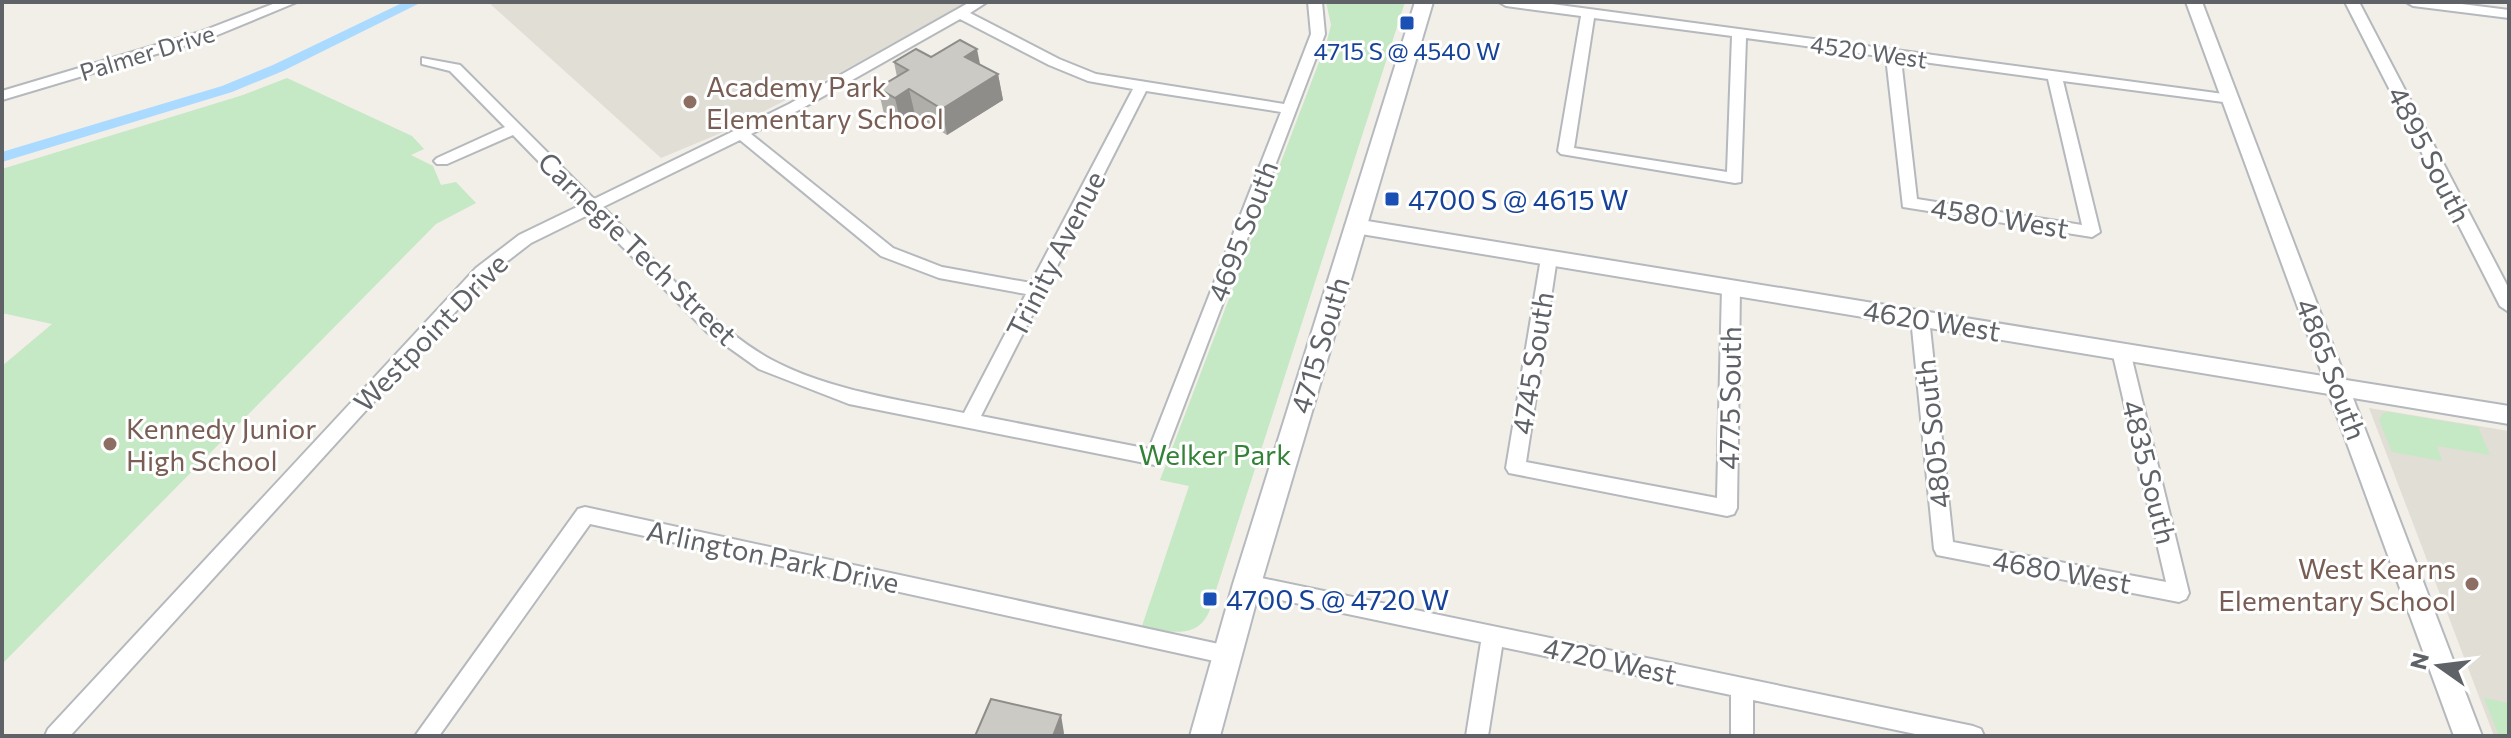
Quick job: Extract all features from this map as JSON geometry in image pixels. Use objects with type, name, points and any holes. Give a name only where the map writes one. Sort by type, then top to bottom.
[{"type":"main road","name":"4715 South","points":[[1205,736],[1247,584],[1424,2]]},
{"type":"street","name":"Palmer Drive","points":[[2,96],[205,35],[290,2]]},
{"type":"street","name":"Westpoint Drive","points":[[56,736],[482,272],[525,239],[826,90],[980,2]]},
{"type":"street","name":"4695 South","points":[[1155,458],[1318,34],[1315,2]]},
{"type":"street","name":"4520 West","points":[[1506,2],[2231,99]]},
{"type":"street","name":"4865 South","points":[[2194,2],[2468,736]]},
{"type":"street","name":"4895 South","points":[[2352,2],[2509,306]]},
{"type":"street","points":[[2413,2],[2509,14]]},
{"type":"street","points":[[960,13],[1071,70],[1141,87],[1289,109]]},
{"type":"street","points":[[1588,13],[1566,151],[1735,178],[1739,33]]},
{"type":"street","name":"4580 West","points":[[1893,54],[1909,203],[2092,232],[2055,76]]},
{"type":"street","name":"Carnegie Tech Street","points":[[427,61],[455,68],[713,328],[765,364],[840,395],[1155,458]]},
{"type":"street","name":"Trinity Avenue","points":[[969,421],[1141,87]]},
{"type":"street","points":[[442,161],[516,128]]},
{"type":"street","points":[[741,133],[887,252],[939,272],[1036,290]]},
{"type":"street","name":"4620 West","points":[[1355,226],[2509,415]]},
{"type":"street","name":"4745 South","points":[[1549,258],[1516,468],[1727,508]]},
{"type":"street","name":"4775 South","points":[[1727,508],[1731,287]]},
{"type":"street","name":"4805 South","points":[[1920,318],[1944,549]]},
{"type":"street","name":"4835 South","points":[[2121,351],[2179,593]]},
{"type":"street","name":"Arlington Park Drive","points":[[426,736],[585,515],[1228,655]]},
{"type":"street","name":"4680 West","points":[[1944,549],[2179,593]]},
{"type":"street","name":"4720 West","points":[[1247,584],[1973,736]]},
{"type":"street","points":[[1477,736],[1493,636]]},
{"type":"street","points":[[1742,688],[1742,736]]},
{"type":"shaded area","name":"Academy Park Elementary School","points":[[488,2],[967,2],[841,72],[721,133],[661,158]]},
{"type":"shaded area","name":"West Kearns Elementary School","points":[[2369,408],[2509,431],[2509,736],[2494,736]]},
{"type":"green space","name":"Welker Park","points":[[1326,2],[1405,2],[1209,612],[1197,627],[1180,632],[1142,626],[1189,486],[1160,480],[1327,41],[1331,25]]},
{"type":"green space","name":"Kennedy Junior High School","points":[[287,78],[412,136],[424,149],[411,155],[433,166],[441,185],[456,182],[476,203],[436,224],[2,664],[2,366],[52,324],[2,313],[2,169],[243,95]]},
{"type":"green space","points":[[2383,413],[2478,427],[2490,455],[2437,446],[2442,461],[2392,452],[2379,420]]},
{"type":"green space","points":[[2484,698],[2509,703],[2509,736],[2499,736]]},
{"type":"building","points":[[960,40],[977,49],[965,57],[998,74],[942,109],[909,89],[895,98],[878,88],[908,70],[894,62],[916,49],[931,57]]},
{"type":"building","points":[[991,699],[1061,715],[1053,736],[975,736]]},
{"type":"waterway","points":[[2,157],[227,89],[415,2]]},
{"type":"place","name":"4715 S @ 4540 W","points":[[1407,23]]},
{"type":"place","name":"Academy Park Elementary School","points":[[690,102]]},
{"type":"place","name":"4700 S @ 4615 W","points":[[1392,199]]},
{"type":"place","name":"Kennedy Junior High School","points":[[110,444]]},
{"type":"place","name":"West Kearns Elementary School","points":[[2472,584]]},
{"type":"place","name":"4700 S @ 4720 W","points":[[1210,599]]}]
